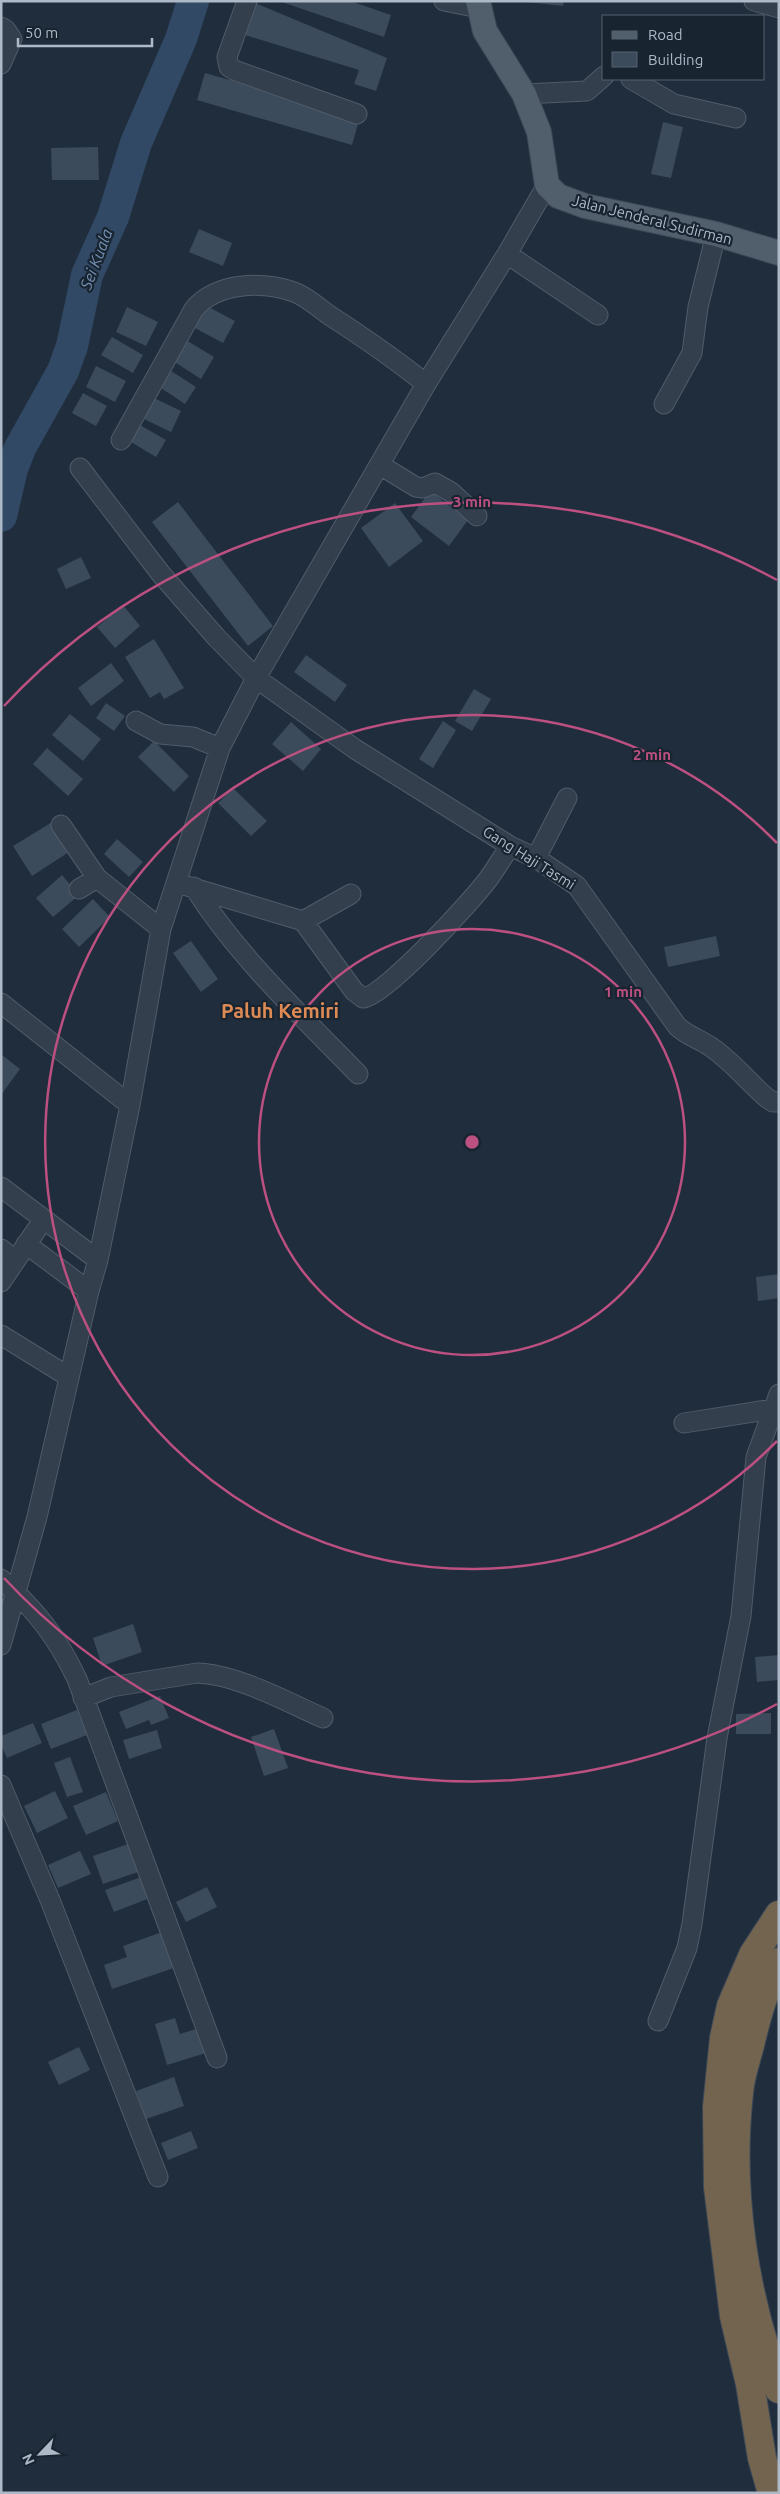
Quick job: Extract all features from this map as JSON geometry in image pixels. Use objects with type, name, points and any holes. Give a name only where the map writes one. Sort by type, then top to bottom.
[{"type":"highway","points":[[772,2493],[762,2458],[770,2382],[734,2316],[718,2186],[717,2106],[724,2038],[731,2006],[753,1955],[779,1914]]},
{"type":"highway","points":[[779,1962],[756,2019],[739,2091],[735,2155],[741,2225],[753,2307],[770,2382],[779,2464]]},
{"type":"main road","points":[[479,5],[485,30],[524,94],[539,132],[547,185]]},
{"type":"main road","name":"Jalan Jenderal Sudirman","points":[[547,185],[558,196],[585,206],[716,234],[779,253]]},
{"type":"street","points":[[248,1],[227,57],[229,66],[234,70],[357,114]]},
{"type":"street","points":[[444,1],[479,5]]},
{"type":"street","points":[[754,1],[777,5]]},
{"type":"street","points":[[1,27],[6,30],[12,39],[1,64]]},
{"type":"street","points":[[524,94],[587,91],[602,78]]},
{"type":"street","points":[[633,80],[674,104],[736,118]]},
{"type":"street","points":[[1,1645],[37,1517],[89,1291],[98,1260],[130,1105],[161,930],[185,885],[220,748],[256,678],[426,384],[507,254],[547,185]]},
{"type":"street","points":[[664,404],[692,353],[698,307],[716,234]]},
{"type":"street","points":[[507,254],[598,315]]},
{"type":"street","points":[[121,440],[194,309],[201,300],[236,286],[264,286],[295,292],[396,359],[426,384]]},
{"type":"street","points":[[380,465],[416,487],[423,488],[435,483],[451,492],[477,516]]},
{"type":"street","name":"Gang Haji Tasmi","points":[[80,468],[161,574],[216,637],[256,678],[355,749],[510,846],[536,858],[577,886],[677,1026],[685,1034],[711,1047],[732,1064],[767,1098],[779,1102]]},
{"type":"street","points":[[136,721],[160,734],[193,736],[220,748]]},
{"type":"street","points":[[536,858],[567,798]]},
{"type":"street","points":[[61,825],[97,878],[161,930]]},
{"type":"street","points":[[185,885],[304,921],[354,991],[363,998],[370,998],[433,940],[488,879],[510,846]]},
{"type":"street","points":[[79,890],[97,878]]},
{"type":"street","points":[[185,885],[272,985],[358,1074]]},
{"type":"street","points":[[304,921],[351,894]]},
{"type":"street","points":[[1,1003],[130,1105]]},
{"type":"street","points":[[1,1187],[98,1260]]},
{"type":"street","points":[[1,1282],[8,1255],[31,1237],[89,1291]]},
{"type":"street","points":[[1,1335],[69,1377]]},
{"type":"street","points":[[684,1422],[775,1401]]},
{"type":"street","points":[[658,2021],[687,1948],[692,1924],[717,1738],[741,1616],[756,1457],[775,1401]]},
{"type":"street","points":[[1,1579],[16,1592],[50,1630],[68,1659],[217,2058]]},
{"type":"street","points":[[83,1698],[111,1687],[131,1683],[197,1673],[211,1673],[230,1679],[323,1718]]},
{"type":"street","points":[[1,1785],[50,1900],[158,2177]]},
{"type":"building","points":[[279,1],[350,1],[391,15],[384,37]]},
{"type":"building","points":[[517,1],[564,1],[563,6]]},
{"type":"building","points":[[255,3],[387,58],[376,91],[354,84],[359,70],[245,35]]},
{"type":"building","points":[[205,73],[360,117],[352,145],[197,100]]},
{"type":"building","points":[[663,122],[683,127],[671,178],[651,174]]},
{"type":"building","points":[[98,147],[99,180],[52,180],[51,148]]},
{"type":"building","points":[[199,229],[232,243],[223,266],[189,252]]},
{"type":"building","points":[[205,305],[235,321],[223,343],[193,327]]},
{"type":"building","points":[[127,307],[158,322],[146,346],[116,332]]},
{"type":"building","points":[[112,337],[143,355],[133,373],[101,355]]},
{"type":"building","points":[[186,340],[214,357],[201,379],[173,361]]},
{"type":"building","points":[[96,366],[126,381],[115,402],[86,387]]},
{"type":"building","points":[[168,369],[196,387],[185,404],[158,386]]},
{"type":"building","points":[[83,393],[107,406],[96,426],[72,413]]},
{"type":"building","points":[[152,397],[181,411],[171,432],[142,418]]},
{"type":"building","points":[[140,425],[166,440],[156,457],[131,442]]},
{"type":"building","points":[[430,491],[468,520],[449,546],[411,517]]},
{"type":"building","points":[[178,502],[273,626],[248,646],[152,522]]},
{"type":"building","points":[[395,503],[423,541],[389,567],[361,528]]},
{"type":"building","points":[[81,557],[91,578],[66,589],[57,569]]},
{"type":"building","points":[[123,605],[140,626],[115,648],[97,627]]},
{"type":"building","points":[[154,639],[184,688],[164,699],[160,692],[150,698],[125,657]]},
{"type":"building","points":[[306,655],[347,685],[335,702],[294,672]]},
{"type":"building","points":[[111,663],[124,681],[91,706],[78,688]]},
{"type":"building","points":[[474,689],[491,699],[472,731],[455,721]]},
{"type":"building","points":[[106,703],[125,716],[114,731],[96,718]]},
{"type":"building","points":[[70,714],[101,739],[83,761],[52,735]]},
{"type":"building","points":[[443,721],[456,730],[433,768],[419,759]]},
{"type":"building","points":[[291,722],[321,749],[303,771],[272,744]]},
{"type":"building","points":[[154,741],[189,776],[174,792],[138,757]]},
{"type":"building","points":[[47,748],[83,779],[68,796],[33,764]]},
{"type":"building","points":[[233,788],[267,821],[251,836],[218,803]]},
{"type":"building","points":[[54,821],[72,850],[32,876],[13,846]]},
{"type":"building","points":[[117,839],[143,862],[129,877],[104,854]]},
{"type":"building","points":[[62,875],[79,895],[53,917],[36,898]]},
{"type":"building","points":[[93,899],[110,917],[79,947],[62,929]]},
{"type":"building","points":[[716,936],[720,956],[668,967],[664,947]]},
{"type":"building","points":[[191,941],[218,979],[201,992],[173,953]]},
{"type":"building","points":[[2,1055],[20,1069],[1,1095],[1,1057]]},
{"type":"building","points":[[779,1274],[779,1298],[758,1301],[756,1277]]},
{"type":"building","points":[[133,1624],[142,1652],[102,1666],[93,1638]]},
{"type":"building","points":[[779,1655],[779,1680],[757,1682],[755,1657]]},
{"type":"building","points":[[160,1696],[169,1718],[151,1725],[149,1720],[126,1729],[119,1712]]},
{"type":"building","points":[[77,1710],[87,1735],[51,1749],[41,1724]]},
{"type":"building","points":[[771,1713],[771,1734],[736,1734],[736,1714]]},
{"type":"building","points":[[33,1723],[42,1743],[7,1758],[1,1745],[1,1736]]},
{"type":"building","points":[[274,1729],[288,1768],[264,1776],[251,1737]]},
{"type":"building","points":[[157,1730],[162,1748],[129,1759],[123,1740]]},
{"type":"building","points":[[70,1757],[83,1792],[67,1797],[54,1763]]},
{"type":"building","points":[[55,1791],[68,1818],[37,1833],[24,1806]]},
{"type":"building","points":[[106,1792],[118,1821],[86,1835],[73,1806]]},
{"type":"building","points":[[131,1843],[141,1871],[103,1884],[93,1856]]},
{"type":"building","points":[[80,1851],[91,1874],[58,1888],[48,1865]]},
{"type":"building","points":[[147,1875],[155,1896],[114,1912],[105,1890]]},
{"type":"building","points":[[207,1887],[217,1907],[186,1922],[176,1902]]},
{"type":"building","points":[[162,1932],[174,1968],[112,1989],[104,1965],[127,1957],[123,1946]]},
{"type":"building","points":[[175,2018],[180,2034],[202,2027],[209,2052],[167,2065],[155,2024]]},
{"type":"building","points":[[79,2047],[90,2070],[59,2085],[48,2062]]},
{"type":"building","points":[[174,2077],[184,2106],[146,2119],[136,2091]]},
{"type":"building","points":[[191,2131],[198,2148],[168,2160],[161,2143]]},
{"type":"waterway","name":"Sei Kuala","points":[[1,516],[12,469],[20,448],[63,371],[72,346],[87,275],[113,217],[136,143],[181,39],[193,1]]},
{"type":"district","name":"Paluh Kemiri","points":[[280,1011]]}]
